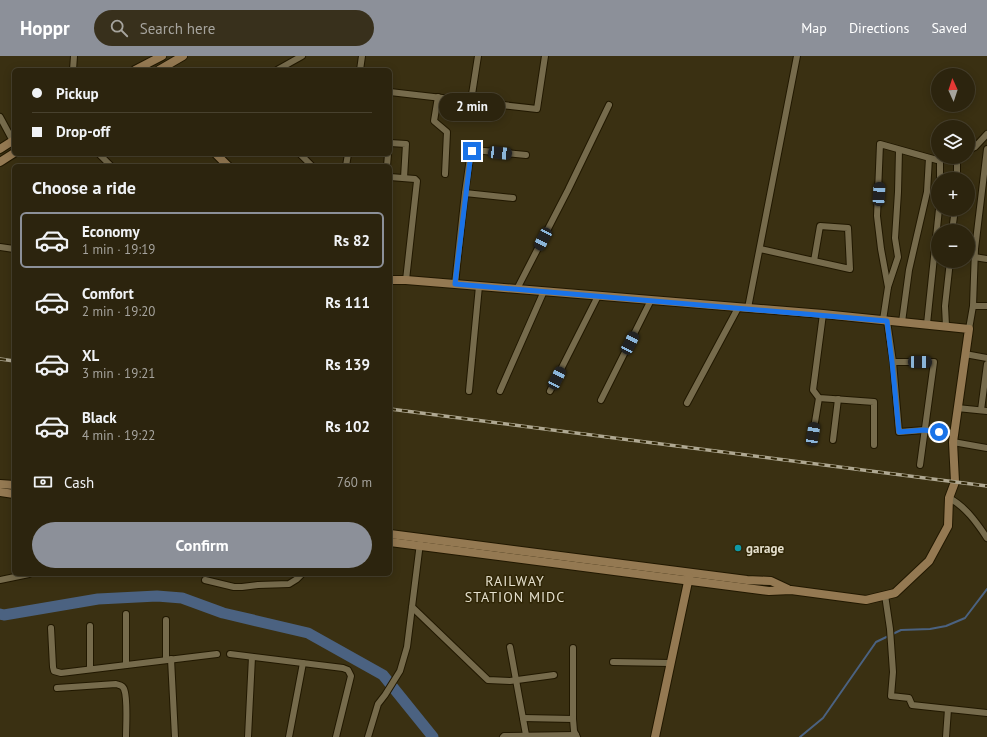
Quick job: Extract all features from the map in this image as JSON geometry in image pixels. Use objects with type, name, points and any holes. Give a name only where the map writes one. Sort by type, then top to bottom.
[{"type":"street","points":[[73,68],[74,56]]},
{"type":"street","points":[[139,68],[162,56]]},
{"type":"street","points":[[162,68],[183,56]]},
{"type":"street","points":[[281,68],[302,56]]},
{"type":"street","points":[[360,68],[362,56]]},
{"type":"street","points":[[471,101],[478,56]]},
{"type":"street","points":[[392,92],[537,109],[545,56]]},
{"type":"street","points":[[748,308],[797,56]]},
{"type":"street","points":[[438,97],[434,121],[447,132],[445,174]]},
{"type":"street","points":[[517,289],[568,190],[609,105]]},
{"type":"street","points":[[0,117],[12,139]]},
{"type":"street","points":[[975,147],[987,134]]},
{"type":"street","points":[[0,149],[12,142]]},
{"type":"street","points":[[392,143],[406,144],[404,178]]},
{"type":"street","points":[[888,287],[881,249],[878,216],[880,144],[929,158],[927,192],[909,270],[902,322]]},
{"type":"street","points":[[975,249],[987,149]]},
{"type":"street","points":[[455,284],[471,151],[474,150],[526,155]]},
{"type":"street","points":[[899,150],[895,238],[898,257],[888,287],[885,321],[892,362],[899,432],[924,430],[987,448]]},
{"type":"street","points":[[0,162],[12,155]]},
{"type":"street","points":[[101,156],[108,164]]},
{"type":"street","points":[[218,156],[226,164]]},
{"type":"street","points":[[302,156],[310,164]]},
{"type":"street","points":[[392,177],[415,179],[417,181],[406,280]]},
{"type":"street","points":[[465,193],[512,198]]},
{"type":"street","points":[[927,324],[938,216]]},
{"type":"street","points":[[760,249],[814,261],[850,269],[848,228],[820,226],[814,261]]},
{"type":"street","points":[[0,247],[12,249]]},
{"type":"street","points":[[975,257],[987,259]]},
{"type":"street","points":[[946,326],[945,306],[949,268]]},
{"type":"street","points":[[392,542],[420,542],[689,577],[770,591],[791,590],[866,600],[895,593],[929,561],[948,526],[949,498],[955,482],[953,438],[972,306],[974,268]]},
{"type":"street","points":[[392,280],[823,314],[969,329]]},
{"type":"street","points":[[469,391],[479,286]]},
{"type":"street","points":[[500,391],[544,291]]},
{"type":"street","points":[[550,391],[598,296]]},
{"type":"street","points":[[601,400],[651,300]]},
{"type":"street","points":[[972,306],[987,306]]},
{"type":"street","points":[[687,403],[738,308]]},
{"type":"street","points":[[813,434],[819,398],[813,390],[823,314]]},
{"type":"street","points":[[965,354],[987,358]]},
{"type":"street","points":[[892,362],[934,362],[920,465]]},
{"type":"street","points":[[957,408],[984,411],[987,364]]},
{"type":"street","points":[[819,398],[874,402],[874,445]]},
{"type":"street","points":[[833,440],[838,399]]},
{"type":"street","points":[[0,484],[12,485]]},
{"type":"street","points":[[0,492],[12,494]]},
{"type":"street","points":[[949,498],[957,502],[978,525],[987,538]]},
{"type":"street","points":[[392,535],[420,542]]},
{"type":"street","points":[[368,737],[378,704],[400,671],[407,647],[420,542]]},
{"type":"street","points":[[0,580],[19,576]]},
{"type":"street","points":[[205,580],[234,587],[242,587],[258,584],[289,584],[300,576]]},
{"type":"street","points":[[654,737],[689,577]]},
{"type":"street","points":[[885,595],[890,629],[893,672],[891,696],[910,698],[912,705],[987,713]]},
{"type":"street","points":[[412,607],[488,680],[516,680],[554,675]]},
{"type":"street","points":[[126,614],[126,665]]},
{"type":"street","points":[[166,620],[175,737]]},
{"type":"street","points":[[90,626],[90,669]]},
{"type":"street","points":[[51,628],[53,667],[54,671],[61,673],[217,654]]},
{"type":"street","points":[[510,647],[526,735]]},
{"type":"street","points":[[503,737],[526,735],[576,736],[573,719],[573,648]]},
{"type":"street","points":[[230,654],[343,668],[350,672],[351,676],[336,737]]},
{"type":"street","points":[[248,737],[252,657]]},
{"type":"street","points":[[613,662],[670,663]]},
{"type":"street","points":[[289,737],[303,663]]},
{"type":"street","points":[[57,688],[116,684],[122,686],[126,698],[126,737]]},
{"type":"street","points":[[946,737],[948,709]]},
{"type":"street","points":[[523,718],[573,719]]},
{"type":"waterway","points":[[800,737],[823,718],[876,642],[901,630],[930,629],[946,626],[965,618],[987,589]]},
{"type":"waterway","points":[[0,614],[4,615],[98,599],[157,596],[182,598],[223,613],[308,633],[383,675],[433,737]]},
{"type":"railway","points":[[0,359],[12,361]]},
{"type":"railway","points":[[392,409],[987,486]]},
{"type":"place","name":"garage","points":[[738,548]]},
{"type":"district","name":"RAILWAY STATION MIDC","points":[[515,590]]},
{"type":"route","points":[[472,151],[465,193],[455,284],[887,321],[899,432],[924,430],[939,432]]}]
